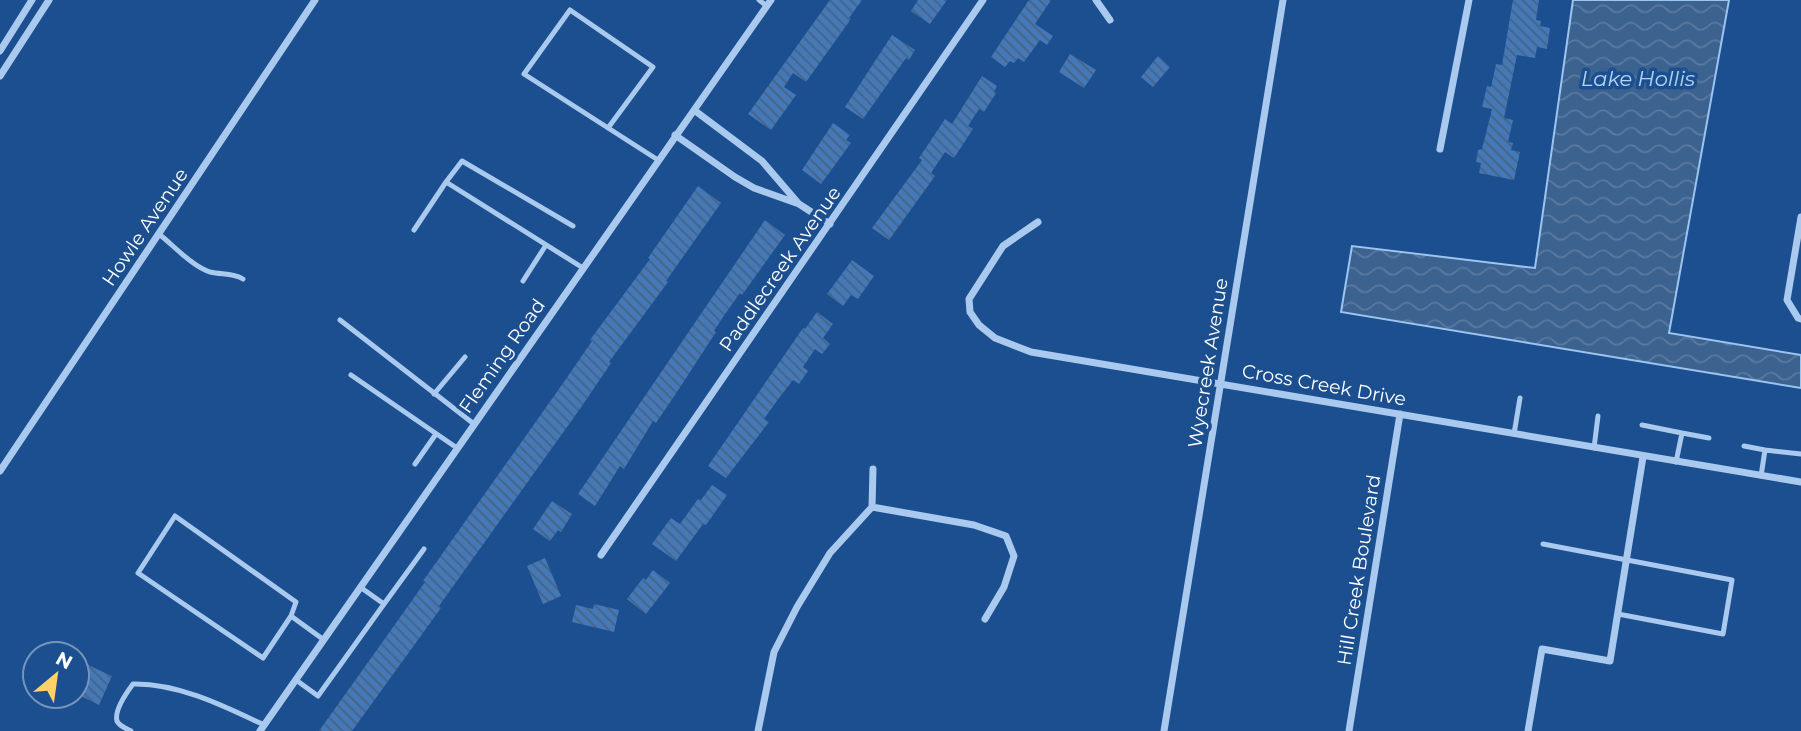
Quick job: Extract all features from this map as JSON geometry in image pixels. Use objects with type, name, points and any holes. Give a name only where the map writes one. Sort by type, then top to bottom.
[{"type":"street","points":[[0,51],[32,0]]},
{"type":"street","points":[[0,76],[49,0]]},
{"type":"street","name":"Howle Avenue","points":[[0,471],[315,0]]},
{"type":"street","name":"Paddlecreek Avenue","points":[[601,555],[983,0]]},
{"type":"street","points":[[1096,0],[1110,20]]},
{"type":"street","name":"Wyecreek Avenue","points":[[1164,731],[1283,0]]},
{"type":"street","points":[[1440,149],[1469,0]]},
{"type":"street","name":"Fleming Road","points":[[262,728],[769,3]]},
{"type":"street","points":[[694,110],[762,161],[799,204]]},
{"type":"street","points":[[675,135],[734,177],[754,188],[799,204],[830,224]]},
{"type":"street","points":[[1801,217],[1787,300],[1801,319]]},
{"type":"street","name":"Cross Creek Drive","points":[[1038,222],[1003,246],[969,299],[970,312],[979,325],[995,338],[1031,352],[1801,482]]},
{"type":"street","name":"Hill Creek Boulevard","points":[[1349,731],[1399,414]]},
{"type":"street","points":[[1528,731],[1542,649],[1610,661],[1643,457]]},
{"type":"street","points":[[758,731],[774,652],[797,607],[830,553],[872,507],[873,469]]},
{"type":"street","points":[[872,507],[974,525],[1006,536],[1014,556],[1004,587],[985,619]]},
{"type":"lane","points":[[759,0],[769,3]]},
{"type":"lane","points":[[608,128],[653,67],[570,10],[524,74],[608,128],[658,160]]},
{"type":"lane","points":[[414,230],[462,161],[573,226]]},
{"type":"lane","points":[[446,182],[583,268]]},
{"type":"lane","points":[[159,234],[199,266],[212,272],[235,274],[243,279]]},
{"type":"lane","points":[[523,281],[546,244]]},
{"type":"lane","points":[[340,320],[474,424]]},
{"type":"lane","points":[[435,394],[465,357]]},
{"type":"lane","points":[[351,374],[457,448]]},
{"type":"lane","points":[[1514,434],[1520,398]]},
{"type":"lane","points":[[1594,448],[1598,416]]},
{"type":"lane","points":[[1642,425],[1709,438]]},
{"type":"lane","points":[[1676,462],[1682,433]]},
{"type":"lane","points":[[415,464],[436,434]]},
{"type":"lane","points":[[1744,446],[1801,454]]},
{"type":"lane","points":[[1761,475],[1765,450]]},
{"type":"lane","points":[[175,516],[296,601],[291,616],[262,658],[138,573],[175,516]]},
{"type":"lane","points":[[1543,544],[1732,580],[1723,634],[1618,614]]},
{"type":"lane","points":[[296,680],[318,696],[424,549]]},
{"type":"lane","points":[[360,587],[384,604]]},
{"type":"lane","points":[[291,616],[324,640]]},
{"type":"lane","points":[[131,731],[120,725],[117,715],[134,684],[155,684],[220,705],[262,728]]},
{"type":"water","name":"Lake Hollis","points":[[1573,0],[1729,0],[1669,333],[1801,355],[1801,388],[1341,312],[1352,246],[1535,268]]},
{"type":"building","points":[[830,0],[862,0],[806,82],[793,73],[784,87],[796,95],[771,130],[748,114]]},
{"type":"building","points":[[918,0],[947,0],[930,24],[911,11]]},
{"type":"building","points":[[1029,0],[1051,0],[1035,24],[1053,36],[1047,45],[1040,40],[1024,62],[1018,58],[1005,67],[991,57]]},
{"type":"building","points":[[1513,0],[1539,0],[1536,20],[1541,21],[1540,26],[1550,28],[1547,49],[1537,47],[1535,58],[1517,55],[1504,118],[1513,120],[1508,142],[1513,143],[1511,150],[1520,152],[1514,180],[1479,173],[1481,163],[1476,162],[1492,109],[1482,107],[1487,86],[1491,87],[1496,64],[1502,65]]},
{"type":"building","points":[[892,35],[915,50],[909,60],[906,58],[863,119],[845,107]]},
{"type":"building","points":[[1070,54],[1096,70],[1084,88],[1059,72]]},
{"type":"building","points":[[1158,56],[1170,67],[1153,87],[1141,77]]},
{"type":"building","points":[[982,76],[997,86],[994,92],[996,93],[984,112],[979,109],[968,126],[973,129],[954,158],[945,152],[931,173],[935,176],[889,240],[872,228],[922,160],[919,158],[945,119],[952,124]]},
{"type":"building","points":[[833,123],[850,135],[846,140],[851,143],[821,184],[802,170]]},
{"type":"building","points":[[698,186],[721,203],[666,281],[668,282],[609,362],[611,363],[582,406],[352,731],[319,731],[566,379],[592,341],[590,340],[650,259],[648,258]]},
{"type":"building","points":[[765,220],[785,235],[725,314],[656,423],[653,421],[624,469],[620,466],[595,506],[578,494]]},
{"type":"building","points":[[852,260],[874,276],[858,299],[851,295],[843,306],[827,294]]},
{"type":"building","points":[[817,312],[833,324],[823,338],[830,344],[822,354],[815,349],[803,367],[808,371],[799,384],[793,380],[779,398],[764,419],[769,422],[726,478],[708,466],[803,328],[805,329]]},
{"type":"building","points":[[712,485],[727,495],[676,561],[652,544],[671,518],[680,524]]},
{"type":"building","points":[[552,501],[572,514],[561,532],[558,530],[550,541],[533,529]]},
{"type":"building","points":[[545,558],[561,596],[543,604],[527,566]]},
{"type":"building","points":[[653,570],[670,583],[646,614],[627,599],[643,578],[646,580]]},
{"type":"building","points":[[594,604],[619,610],[614,632],[572,622],[576,605],[593,609]]},
{"type":"building","points":[[91,666],[112,676],[99,705],[91,701]]}]
